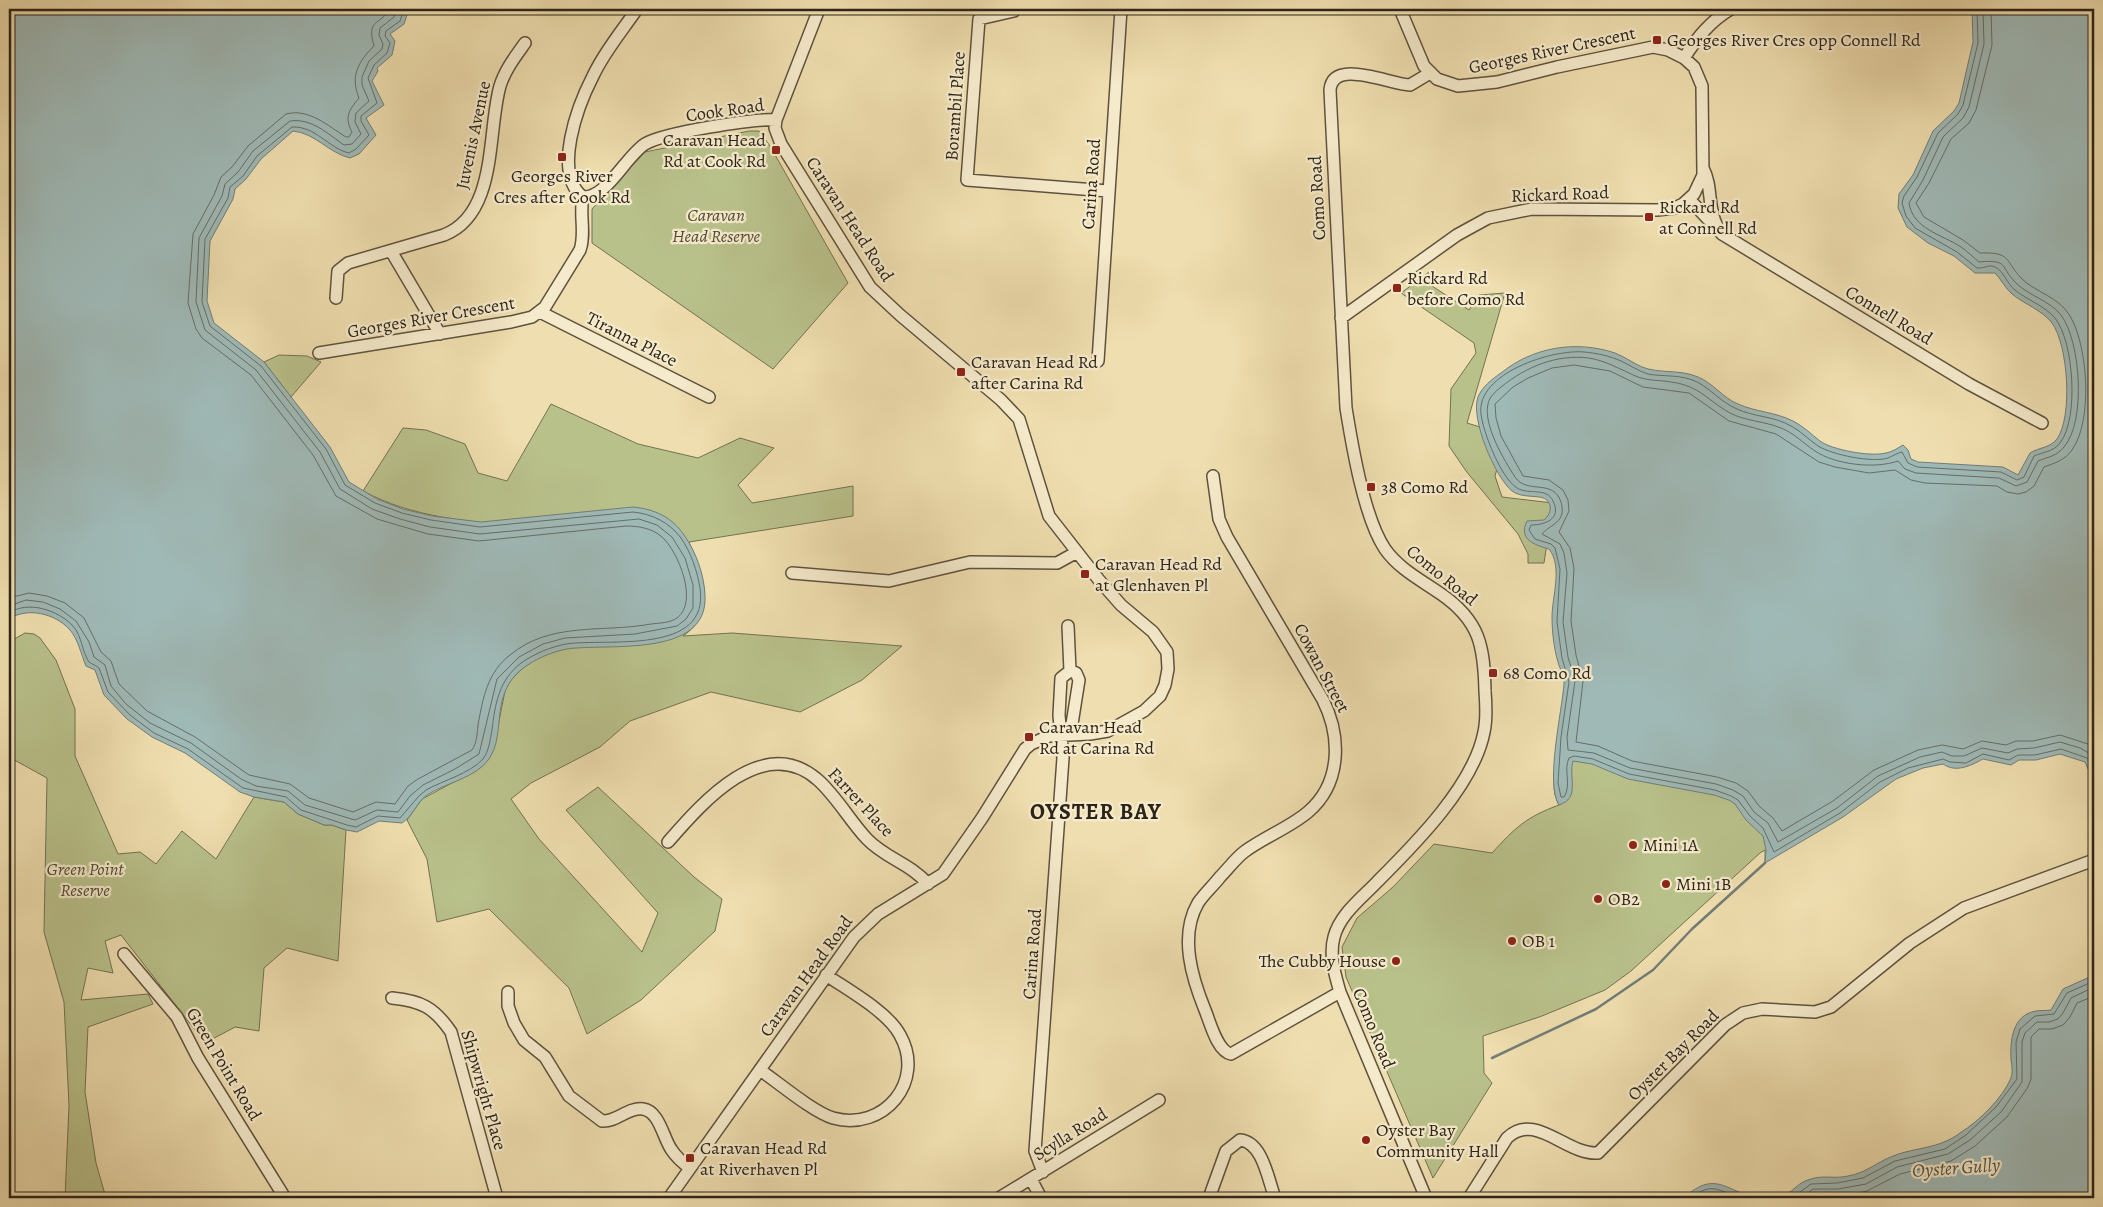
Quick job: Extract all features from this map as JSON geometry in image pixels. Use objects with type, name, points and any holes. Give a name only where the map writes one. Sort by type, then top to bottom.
[{"type":"street","points":[[583,197],[574,188],[570,180],[571,141],[584,94],[593,75],[637,9]]},
{"type":"street","name":"Cook Road","points":[[583,197],[596,195],[636,151],[650,141],[748,121],[776,120],[819,9]]},
{"type":"street","name":"Carina Road","points":[[1098,361],[1120,9]]},
{"type":"street","points":[[1400,9],[1422,61],[1430,73]]},
{"type":"street","points":[[1689,199],[1700,182],[1703,168],[1702,86],[1694,67],[1684,58],[1704,30],[1718,17],[1732,9]]},
{"type":"street","name":"Borambil Place","points":[[1014,11],[979,19],[967,180],[1108,192]]},
{"type":"street","name":"Juvenis Avenue","points":[[336,298],[336,281],[338,271],[342,267],[357,260],[452,232],[468,218],[486,179],[501,84],[513,59],[525,43]]},
{"type":"street","name":"Georges River Crescent","points":[[1430,73],[1447,84],[1471,86],[1653,47],[1668,50],[1684,58]]},
{"type":"street","name":"Como Road","points":[[1426,1198],[1340,992],[1334,972],[1332,953],[1334,937],[1341,921],[1412,846],[1455,792],[1472,767],[1480,750],[1485,731],[1485,662],[1477,630],[1456,605],[1396,561],[1376,533],[1350,431],[1341,318],[1331,139],[1331,82],[1336,76],[1348,73],[1410,85],[1430,73]]},
{"type":"street","name":"Caravan Head Road","points":[[669,1198],[854,937],[869,921],[888,907],[937,879],[951,864],[1025,749],[1039,739],[1108,731],[1134,718],[1160,696],[1165,685],[1168,669],[1166,652],[1162,642],[1154,632],[1121,605],[1050,516],[1019,419],[1001,400],[900,315],[870,287],[781,144],[775,128],[776,120]]},
{"type":"street","points":[[1703,168],[1710,183],[1713,220],[1720,232]]},
{"type":"street","name":"Georges River Crescent","points":[[319,354],[532,317],[540,312],[552,296],[580,250],[582,243],[581,211],[583,197]]},
{"type":"street","name":"Rickard Road","points":[[1341,318],[1457,235],[1488,218],[1532,209],[1657,210],[1675,208],[1689,199]]},
{"type":"street","name":"Connell Road","points":[[1689,199],[1720,232],[1968,384],[2042,422]]},
{"type":"street","points":[[391,251],[440,334]]},
{"type":"street","name":"Tiranna Place","points":[[540,312],[709,397]]},
{"type":"street","name":"Cowan Street","points":[[1213,476],[1219,519],[1324,700],[1334,726],[1336,748],[1329,784],[1315,805],[1294,822],[1241,855],[1203,896],[1193,915],[1189,935],[1191,967],[1202,1003],[1220,1046],[1226,1053],[1235,1053],[1340,992]]},
{"type":"street","points":[[792,574],[889,581],[970,562],[1057,563],[1077,552]]},
{"type":"street","name":"Carina Road","points":[[1068,626],[1070,671]]},
{"type":"street","name":"Carina Road","points":[[1061,736],[1072,724],[1079,680],[1076,674],[1070,671]]},
{"type":"street","name":"Carina Road","points":[[1042,1172],[1035,1151],[1063,758],[1059,715],[1061,678],[1070,671]]},
{"type":"street","name":"Farrer Place","points":[[668,842],[697,810],[735,779],[755,768],[781,764],[795,766],[819,781],[869,841],[914,870],[928,884]]},
{"type":"street","name":"Oyster Bay Road","points":[[1469,1198],[1508,1138],[1515,1131],[1523,1128],[1534,1128],[1588,1154],[1598,1153],[1725,1025],[1743,1013],[1762,1009],[1815,1012],[1831,1008],[1875,969],[1948,918],[1990,898],[2094,860]]},
{"type":"street","name":"Green Point Road","points":[[124,954],[177,1017],[198,1058],[285,1198]]},
{"type":"street","points":[[760,1070],[820,1112],[834,1118],[867,1119],[882,1112],[896,1098],[905,1081],[908,1062],[900,1034],[887,1018],[826,975]]},
{"type":"street","points":[[508,992],[508,1006],[520,1034],[524,1040],[545,1057],[577,1104],[602,1121],[616,1119],[641,1108],[647,1110],[656,1118],[671,1149],[690,1168]]},
{"type":"street","name":"Shipwright Place","points":[[392,998],[414,1001],[427,1007],[440,1016],[451,1032],[497,1198]]},
{"type":"street","name":"Scylla Road","points":[[999,1198],[1159,1100]]},
{"type":"street","points":[[1209,1198],[1226,1151],[1240,1140],[1249,1141],[1256,1148],[1275,1198]]},
{"type":"street","points":[[1031,1179],[1041,1198]]},
{"type":"green space","name":"Caravan Head Reserve","points":[[749,131],[759,131],[770,146],[848,283],[773,369],[592,243],[592,209],[645,152]]},
{"type":"green space","points":[[1429,272],[1427,279],[1432,286],[1469,310],[1479,295],[1505,293],[1467,423],[1480,427],[1500,457],[1495,476],[1502,497],[1553,503],[1544,563],[1528,563],[1528,554],[1518,534],[1466,471],[1449,446],[1451,389],[1476,353],[1474,343],[1401,293]]},
{"type":"green space","points":[[279,355],[307,356],[321,362],[291,397],[264,362]]},
{"type":"green space","points":[[551,404],[638,444],[698,458],[740,438],[774,448],[738,485],[752,503],[853,486],[853,516],[689,542],[699,567],[704,592],[704,604],[701,616],[683,636],[732,633],[902,646],[862,680],[800,712],[711,692],[630,721],[600,747],[531,783],[511,799],[539,839],[642,952],[658,913],[566,810],[598,787],[694,877],[722,899],[715,931],[641,1000],[587,1034],[569,988],[489,909],[437,922],[427,859],[407,820],[422,799],[478,769],[494,746],[505,691],[508,683],[521,670],[525,528],[421,513],[382,500],[363,491],[403,428],[426,430],[465,444],[478,473],[507,481]]},
{"type":"green space","name":"Green Point Reserve","points":[[25,633],[34,634],[40,638],[56,660],[75,709],[75,756],[118,854],[140,852],[156,864],[182,831],[216,859],[254,797],[284,802],[298,814],[324,825],[332,825],[346,830],[338,961],[287,948],[264,968],[259,1031],[235,1027],[205,1043],[121,935],[105,941],[113,973],[88,968],[81,1000],[148,994],[153,1004],[88,1027],[85,1092],[96,1163],[106,1198],[65,1198],[69,1105],[64,1002],[44,932],[47,778],[9,757],[9,642]]},
{"type":"green space","points":[[1565,748],[1693,780],[1784,825],[1765,863],[1765,850],[1631,971],[1605,990],[1542,1016],[1483,1036],[1484,1073],[1492,1083],[1433,1178],[1346,977],[1342,947],[1357,918],[1393,887],[1434,844],[1492,853],[1522,824],[1538,814],[1559,805],[1554,790],[1554,783]]},
{"type":"water","points":[[9,9],[409,9],[404,24],[390,34],[395,41],[392,55],[377,68],[378,71],[372,81],[384,105],[366,118],[376,135],[359,154],[350,158],[335,152],[308,135],[293,131],[261,159],[246,179],[235,189],[233,199],[210,241],[207,301],[214,323],[264,362],[330,447],[349,482],[377,499],[403,509],[432,516],[481,522],[633,507],[662,515],[674,523],[688,542],[696,556],[703,579],[705,595],[702,615],[691,630],[673,639],[652,644],[567,649],[549,654],[532,662],[522,669],[505,691],[494,748],[483,766],[468,776],[427,795],[402,823],[379,821],[357,832],[332,825],[324,825],[298,814],[284,802],[254,797],[240,792],[185,753],[152,737],[127,719],[104,695],[95,670],[86,666],[75,638],[64,624],[49,616],[32,613],[16,615],[9,619]]},
{"type":"water","points":[[1972,9],[2094,9],[2094,771],[2088,769],[2085,762],[2060,754],[2036,760],[2019,760],[2011,765],[1983,759],[1958,768],[1948,767],[1943,764],[1923,768],[1896,779],[1843,817],[1765,863],[1766,850],[1763,836],[1746,820],[1735,804],[1714,795],[1628,779],[1592,764],[1573,761],[1572,792],[1566,802],[1559,805],[1555,795],[1554,765],[1564,681],[1555,651],[1552,628],[1552,609],[1556,582],[1555,564],[1549,549],[1533,543],[1526,537],[1525,532],[1527,521],[1544,520],[1548,516],[1550,505],[1544,498],[1521,495],[1512,491],[1498,473],[1486,447],[1476,406],[1480,393],[1498,375],[1527,357],[1555,348],[1585,347],[1600,349],[1615,353],[1649,369],[1684,373],[1698,377],[1733,401],[1745,407],[1793,421],[1820,441],[1842,450],[1879,454],[1890,452],[1903,445],[1908,450],[1911,459],[1918,462],[2003,467],[2018,475],[2030,453],[2051,444],[2057,439],[2065,414],[2067,381],[2062,347],[2052,323],[2043,314],[2012,294],[1995,273],[1975,273],[1954,256],[1928,243],[1907,227],[1898,208],[1899,194],[1913,175],[1933,131],[1954,111],[1959,103],[1973,42]]},
{"type":"water","name":"Oyster Gully","points":[[2094,975],[2094,1198],[1774,1198],[1787,1194],[1805,1181],[1815,1178],[1854,1175],[1893,1156],[1936,1145],[1960,1133],[1989,1109],[2007,1086],[2012,1074],[2012,1037],[2017,1023],[2028,1013],[2051,1010],[2063,989]]},
{"type":"water","points":[[1706,1184],[1715,1184],[1764,1198],[1684,1198]]},
{"type":"waterway","points":[[1492,1058],[1596,1009],[1653,970],[1692,929],[1765,863]]},
{"type":"place","name":"Georges River Cres opp Connell Rd","points":[[1657,40]]},
{"type":"place","name":"Caravan Head Rd at Cook Rd","points":[[776,150]]},
{"type":"place","name":"Georges River Cres after Cook Rd","points":[[562,157]]},
{"type":"place","name":"Rickard Rd at Connell Rd","points":[[1649,217]]},
{"type":"place","name":"Rickard Rd before Como Rd","points":[[1397,288]]},
{"type":"place","name":"Caravan Head Rd after Carina Rd","points":[[961,372]]},
{"type":"place","name":"38 Como Rd","points":[[1371,487]]},
{"type":"place","name":"Caravan Head Rd at Glenhaven Pl","points":[[1085,574]]},
{"type":"place","name":"68 Como Rd","points":[[1493,673]]},
{"type":"place","name":"Caravan Head Rd at Carina Rd","points":[[1029,737]]},
{"type":"place","name":"Mini 1A","points":[[1633,845]]},
{"type":"place","name":"Mini 1B","points":[[1666,884]]},
{"type":"place","name":"OB2","points":[[1598,899]]},
{"type":"place","name":"OB 1","points":[[1512,941]]},
{"type":"place","name":"The Cubby House","points":[[1396,961]]},
{"type":"place","name":"Oyster Bay Community Hall","points":[[1366,1140]]},
{"type":"place","name":"Caravan Head Rd at Riverhaven Pl","points":[[690,1158]]},
{"type":"district","name":"OYSTER BAY","points":[[1096,811]]}]
